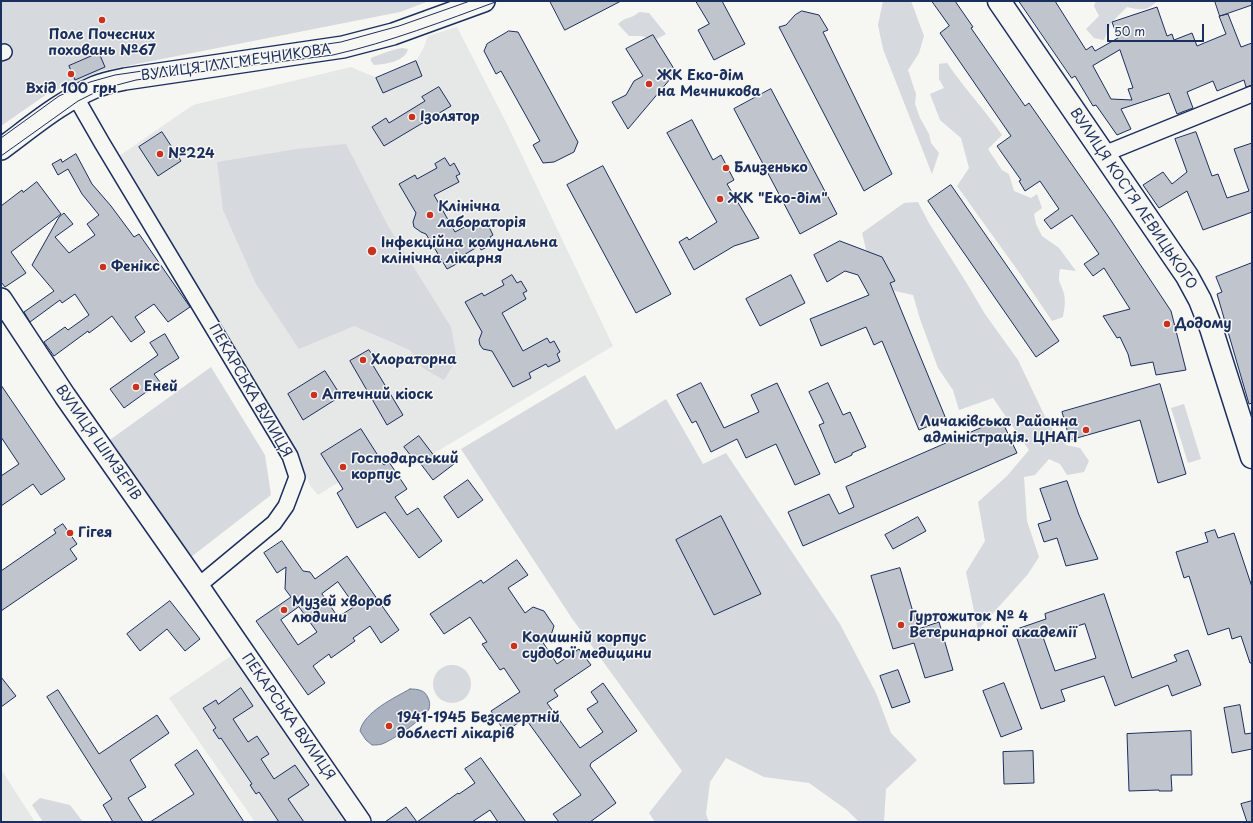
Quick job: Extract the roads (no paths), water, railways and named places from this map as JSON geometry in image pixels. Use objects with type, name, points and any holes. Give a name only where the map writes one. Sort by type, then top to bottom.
[{"type":"main road","name":"ВУЛИЦЯ КОСТЯ ЛЕВИЦЬКОГО","points":[[998,1],[1187,276],[1200,300],[1211,328],[1252,457]]},
{"type":"street","name":"ВУЛИЦЯ ІЛЛІ МЕЧНИКОВА","points":[[1,149],[75,96],[96,86],[125,79],[344,47],[392,34],[484,1]]},
{"type":"street","points":[[1104,154],[1252,94]]},
{"type":"street","name":"ПЕКАРСЬКА ВУЛИЦЯ","points":[[75,96],[290,456],[297,476],[286,506],[274,523],[198,586],[360,822]]},
{"type":"street","name":"ВУЛИЦЯ ШІМЗЕРІВ","points":[[1,300],[65,396],[198,586]]},
{"type":"tram line","points":[[1,138],[59,96],[90,82],[115,75],[341,42],[399,26],[470,1]]},
{"type":"tram line","points":[[1,156],[78,101],[96,92],[117,85],[136,80],[333,55],[396,37],[498,1]]},
{"type":"place","name":"Поле Почесних поховань №67","points":[[102,20]]},
{"type":"place","name":"Вхід 100 грн","points":[[71,74]]},
{"type":"place","name":"ЖК Еко-дім на Мечникова","points":[[649,84]]},
{"type":"place","name":"Ізолятор","points":[[412,117]]},
{"type":"place","name":"№224","points":[[160,154]]},
{"type":"place","name":"Близенько","points":[[726,168]]},
{"type":"place","name":"ЖК \"Еко-дім\"","points":[[720,199]]},
{"type":"place","name":"Клінічна лабораторія","points":[[430,215]]},
{"type":"place","name":"Інфекційна комунальна клінічна лікарня","points":[[372,251]]},
{"type":"place","name":"Фенікс","points":[[103,267]]},
{"type":"place","name":"Додому","points":[[1167,324]]},
{"type":"place","name":"Хлораторна","points":[[363,360]]},
{"type":"place","name":"Еней","points":[[136,387]]},
{"type":"place","name":"Аптечний кіоск","points":[[314,395]]},
{"type":"place","name":"Личаківська Районна адміністрація. ЦНАП","points":[[1086,430]]},
{"type":"place","name":"Господарський корпус","points":[[343,467]]},
{"type":"place","name":"Гігея","points":[[70,533]]},
{"type":"place","name":"Музей хвороб людини","points":[[284,610]]},
{"type":"place","name":"Гуртожиток № 4 Ветеринарної академії","points":[[901,625]]},
{"type":"place","name":"Колишній корпус судової медицини","points":[[514,646]]},
{"type":"place","name":"1941-1945 Безсмертній доблесті лікарів","points":[[389,726]]}]
